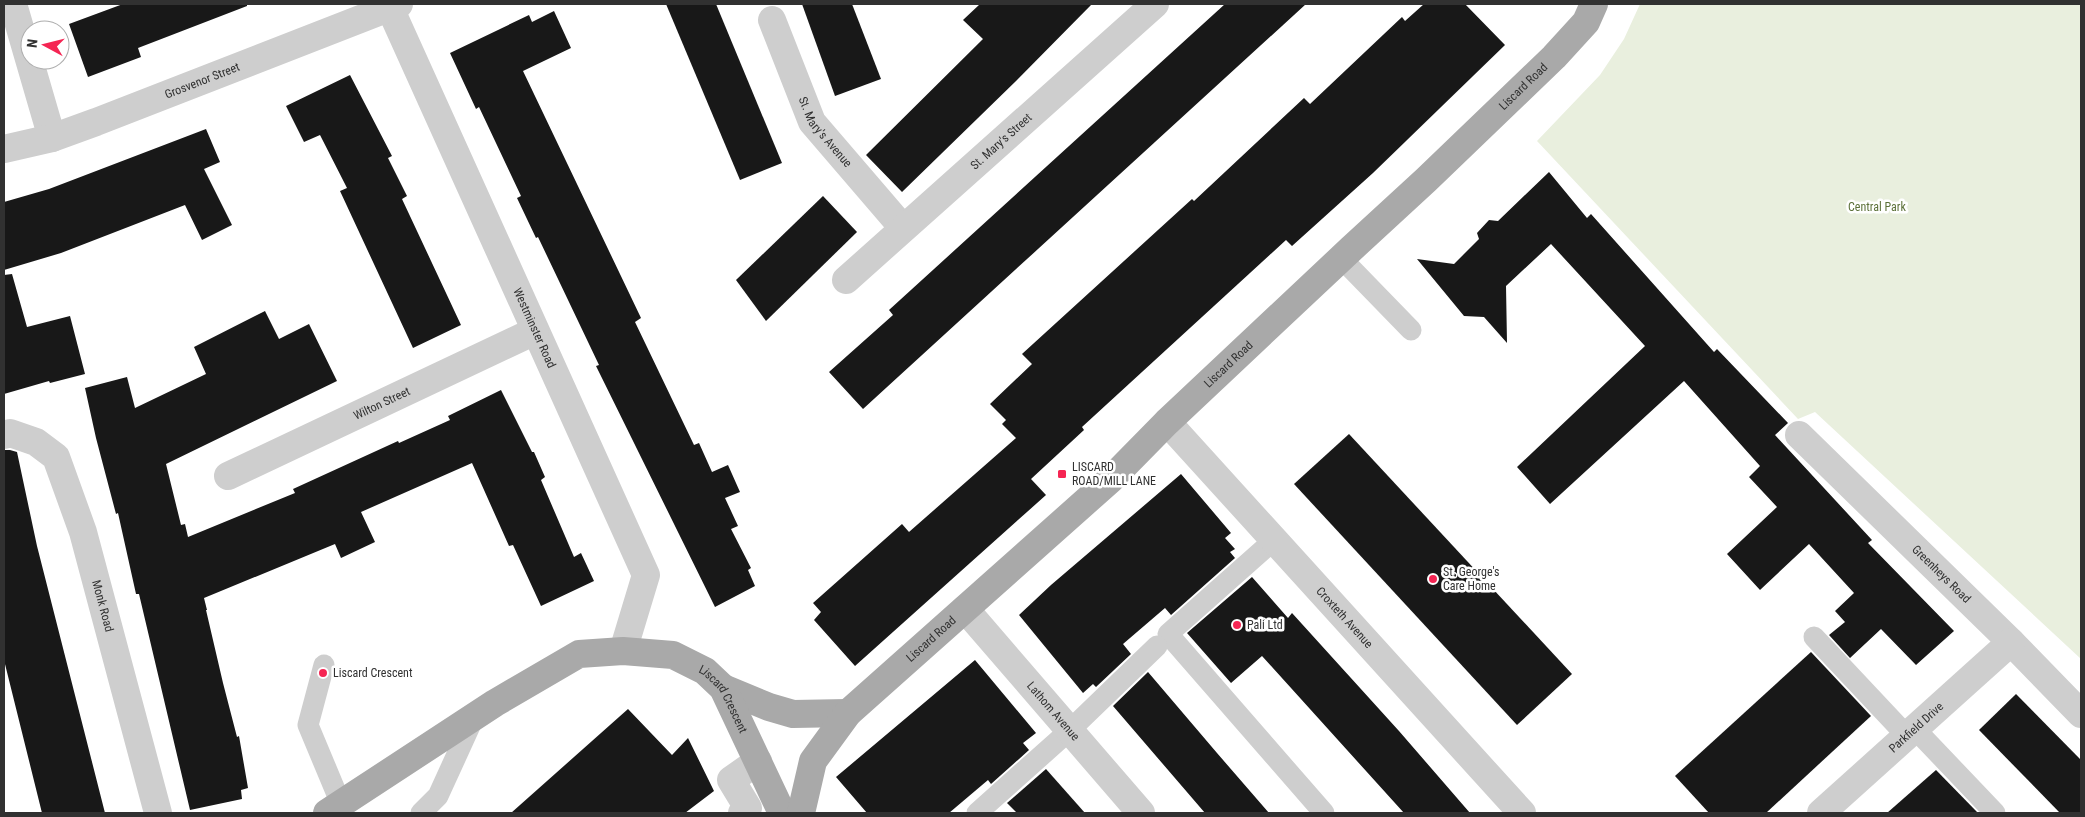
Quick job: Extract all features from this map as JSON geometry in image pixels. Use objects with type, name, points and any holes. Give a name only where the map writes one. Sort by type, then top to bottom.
[{"type":"main road","name":"Liscard Road","points":[[802,813],[813,761],[848,713],[1112,479],[1167,422],[1426,180],[1554,57],[1586,22],[1594,4]]},
{"type":"main road","name":"Liscard Crescent","points":[[334,809],[475,715],[579,654],[623,651],[673,655],[705,671],[723,688],[782,813]]},
{"type":"main road","points":[[723,688],[768,707],[793,714],[848,713]]},
{"type":"street","points":[[13,4],[52,138]]},
{"type":"street","name":"St. Mary's Street","points":[[846,280],[1155,4]]},
{"type":"street","name":"Grosvenor Street","points":[[4,149],[52,138],[105,119],[394,6]]},
{"type":"street","name":"Westminster Road","points":[[394,6],[535,331],[646,575],[623,651]]},
{"type":"street","name":"St. Mary's Avenue","points":[[772,20],[812,122],[903,228]]},
{"type":"street","name":"Wilton Street","points":[[228,476],[535,331]]},
{"type":"street","name":"Croxteth Avenue","points":[[1167,422],[1522,813]]},
{"type":"street","name":"Monk Road","points":[[4,434],[10,433],[36,442],[56,457],[83,532],[158,813]]},
{"type":"street","name":"Greenheys Road","points":[[1799,435],[2011,642],[2081,714]]},
{"type":"street","name":"Lathom Avenue","points":[[965,609],[1141,813]]},
{"type":"street","name":"Parkfield Drive","points":[[1821,813],[2011,642]]},
{"type":"street","points":[[742,813],[748,808],[732,780],[758,762]]},
{"type":"lane","points":[[1341,258],[1411,330]]},
{"type":"lane","points":[[1274,540],[1168,634],[1324,813]]},
{"type":"lane","points":[[1814,637],[1995,813]]},
{"type":"lane","points":[[977,813],[1070,730],[1157,646]]},
{"type":"lane","points":[[324,665],[308,725],[334,809]]},
{"type":"lane","points":[[421,813],[438,796],[475,715]]},
{"type":"green space","name":"Central Park","points":[[1640,4],[2081,4],[2081,659],[1815,412],[1798,419],[1537,141],[1600,75],[1624,39]]},
{"type":"building","points":[[123,4],[247,4],[247,6],[138,48],[141,57],[88,77],[70,24]]},
{"type":"building","points":[[666,4],[716,4],[782,163],[740,180]]},
{"type":"building","points":[[802,4],[852,4],[881,79],[835,96]]},
{"type":"building","points":[[980,4],[1092,4],[902,192],[866,155],[983,39],[963,20]]},
{"type":"building","points":[[1225,4],[1306,4],[863,409],[829,372],[893,315],[889,310]]},
{"type":"building","points":[[1424,4],[1465,4],[1505,45],[1373,173],[1292,246],[1286,240],[1082,427],[1084,430],[1031,479],[1046,495],[855,666],[814,620],[821,612],[813,603],[902,524],[909,532],[1016,438],[1002,424],[1006,420],[990,404],[1032,364],[1022,354],[1192,199],[1194,201],[1304,98],[1310,104],[1402,17],[1405,21]]},
{"type":"building","points":[[554,11],[571,48],[523,71],[641,318],[635,322],[694,445],[699,443],[712,472],[728,465],[740,492],[725,498],[738,526],[731,529],[751,568],[748,570],[755,586],[715,607],[596,366],[599,365],[538,237],[536,238],[517,198],[521,196],[479,107],[476,109],[450,53],[529,15],[532,22]]},
{"type":"building","points":[[350,75],[392,156],[388,158],[407,196],[402,199],[461,325],[413,348],[340,191],[347,188],[320,135],[304,142],[286,106]]},
{"type":"building","points":[[206,129],[220,162],[204,169],[232,225],[202,240],[185,205],[61,253],[4,270],[4,202],[49,189]]},
{"type":"building","points":[[1549,172],[1587,218],[1591,214],[1714,352],[1717,349],[1788,423],[1775,435],[1872,540],[1868,543],[1954,631],[1916,665],[1881,629],[1850,658],[1829,635],[1845,622],[1835,611],[1854,593],[1809,544],[1760,590],[1727,554],[1777,507],[1749,477],[1760,466],[1684,381],[1550,504],[1517,467],[1645,346],[1551,244],[1506,286],[1507,343],[1484,317],[1464,316],[1417,259],[1454,264],[1479,239],[1477,233],[1489,220],[1498,221]]},
{"type":"building","points":[[823,196],[857,232],[766,321],[736,280]]},
{"type":"building","points":[[12,274],[27,327],[70,316],[85,374],[50,383],[49,381],[4,394],[4,275]]},
{"type":"building","points":[[265,311],[279,339],[309,324],[337,381],[166,464],[181,525],[185,524],[188,537],[295,493],[293,489],[398,441],[399,443],[450,420],[448,416],[501,390],[545,477],[541,480],[574,557],[581,553],[594,581],[541,606],[513,545],[509,546],[472,463],[361,512],[375,542],[341,558],[335,544],[204,598],[223,683],[237,737],[239,736],[248,788],[241,790],[242,799],[190,810],[139,594],[136,594],[118,513],[116,514],[85,388],[127,377],[135,408],[206,374],[194,347]]},
{"type":"building","name":"St. George's Care Home","points":[[1349,434],[1572,674],[1517,725],[1294,484]]},
{"type":"building","points":[[4,450],[17,452],[37,546],[105,813],[42,813],[4,660]]},
{"type":"building","points":[[1181,474],[1231,533],[1225,538],[1235,549],[1230,552],[1235,558],[1171,615],[1165,608],[1123,644],[1131,654],[1096,687],[1093,684],[1083,693],[1019,615],[1051,585]]},
{"type":"building","points":[[1252,577],[1288,618],[1292,613],[1470,813],[1404,813],[1262,656],[1231,683],[1187,633]]},
{"type":"building","points":[[1811,652],[1871,716],[1766,813],[1709,813],[1675,776]]},
{"type":"building","points":[[975,660],[1036,733],[1023,743],[1029,750],[991,784],[988,780],[949,813],[867,813],[836,777]]},
{"type":"building","points":[[1148,672],[1269,813],[1205,813],[1113,706]]},
{"type":"building","points":[[2016,694],[2081,760],[2081,813],[2060,813],[1979,730]]},
{"type":"building","points":[[628,709],[672,755],[688,738],[714,791],[685,813],[511,813]]},
{"type":"building","points":[[1046,769],[1085,813],[1017,813],[1007,803]]},
{"type":"building","points":[[1936,770],[1978,813],[1887,813]]},
{"type":"place","name":"LISCARD ROAD/MILL LANE","points":[[1062,474]]},
{"type":"place","name":"St. George's Care Home","points":[[1433,579]]},
{"type":"place","name":"Pali Ltd","points":[[1237,625]]},
{"type":"place","name":"Liscard Crescent","points":[[323,673]]}]
